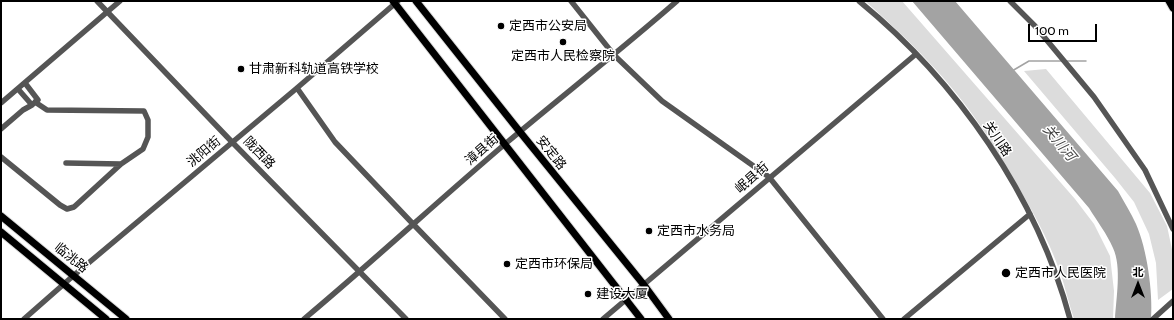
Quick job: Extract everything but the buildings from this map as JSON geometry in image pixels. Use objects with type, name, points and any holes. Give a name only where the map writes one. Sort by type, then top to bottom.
[{"type":"main road","name":"安定路","points":[[416,1],[644,285],[669,319]]},
{"type":"main road","points":[[1169,1],[1173,8]]},
{"type":"main road","points":[[395,2],[504,145],[641,319]]},
{"type":"main road","name":"临洮路","points":[[1,216],[126,319]]},
{"type":"main road","name":"临洮路","points":[[1,232],[106,319]]},
{"type":"street","name":"陇西路","points":[[97,1],[232,142],[406,319]]},
{"type":"street","points":[[1,103],[120,1]]},
{"type":"street","points":[[571,1],[614,55],[662,101],[769,177],[883,319]]},
{"type":"street","name":"漳县街","points":[[304,319],[360,272],[504,145],[677,1]]},
{"type":"street","name":"关川路","points":[[859,1],[895,33],[939,78],[978,129],[1010,177],[1030,214],[1050,257],[1070,319]]},
{"type":"street","points":[[1010,1],[1035,26],[1094,97],[1145,170],[1173,230]]},
{"type":"street","name":"洮阳街","points":[[24,319],[297,88],[395,2]]},
{"type":"street","name":"岷县街","points":[[603,319],[916,54]]},
{"type":"street","points":[[1,129],[23,110],[38,100],[25,82]]},
{"type":"street","points":[[297,88],[336,142],[414,225],[506,319]]},
{"type":"street","points":[[1,157],[67,209],[74,207],[121,164],[143,149],[148,137],[148,120],[144,111],[47,110],[33,104],[18,89]]},
{"type":"street","points":[[66,163],[121,164]]},
{"type":"street","points":[[904,319],[1030,214]]},
{"type":"street","points":[[1153,319],[1173,301]]},
{"type":"shaded area","points":[[865,1],[902,1],[1075,199],[1094,224],[1110,256],[1114,291],[1113,319],[1074,319],[1060,272],[1038,222],[984,131],[972,113],[929,62],[914,46]]},
{"type":"shaded area","points":[[1046,69],[1150,193],[1167,226],[1173,254],[1173,289],[1158,300],[1156,263],[1149,234],[1134,202],[1024,71]]},
{"type":"water","name":"关川河","points":[[912,1],[955,1],[1118,191],[1140,234],[1150,284],[1151,319],[1115,319],[1118,283],[1116,256],[1102,228],[1089,208]]},
{"type":"waterway","points":[[1012,71],[1029,61],[1062,61]]},
{"type":"waterway","points":[[1066,61],[1086,61]]},
{"type":"place","name":"定西市公安局","points":[[501,26]]},
{"type":"place","name":"定西市人民检察院","points":[[563,42]]},
{"type":"place","name":"甘肃新科轨道高铁学校","points":[[241,69]]},
{"type":"place","name":"定西市水务局","points":[[649,231]]},
{"type":"place","name":"定西市环保局","points":[[507,264]]},
{"type":"place","name":"定西市人民医院","points":[[1006,273]]},
{"type":"place","name":"建设大厦","points":[[588,294]]}]
